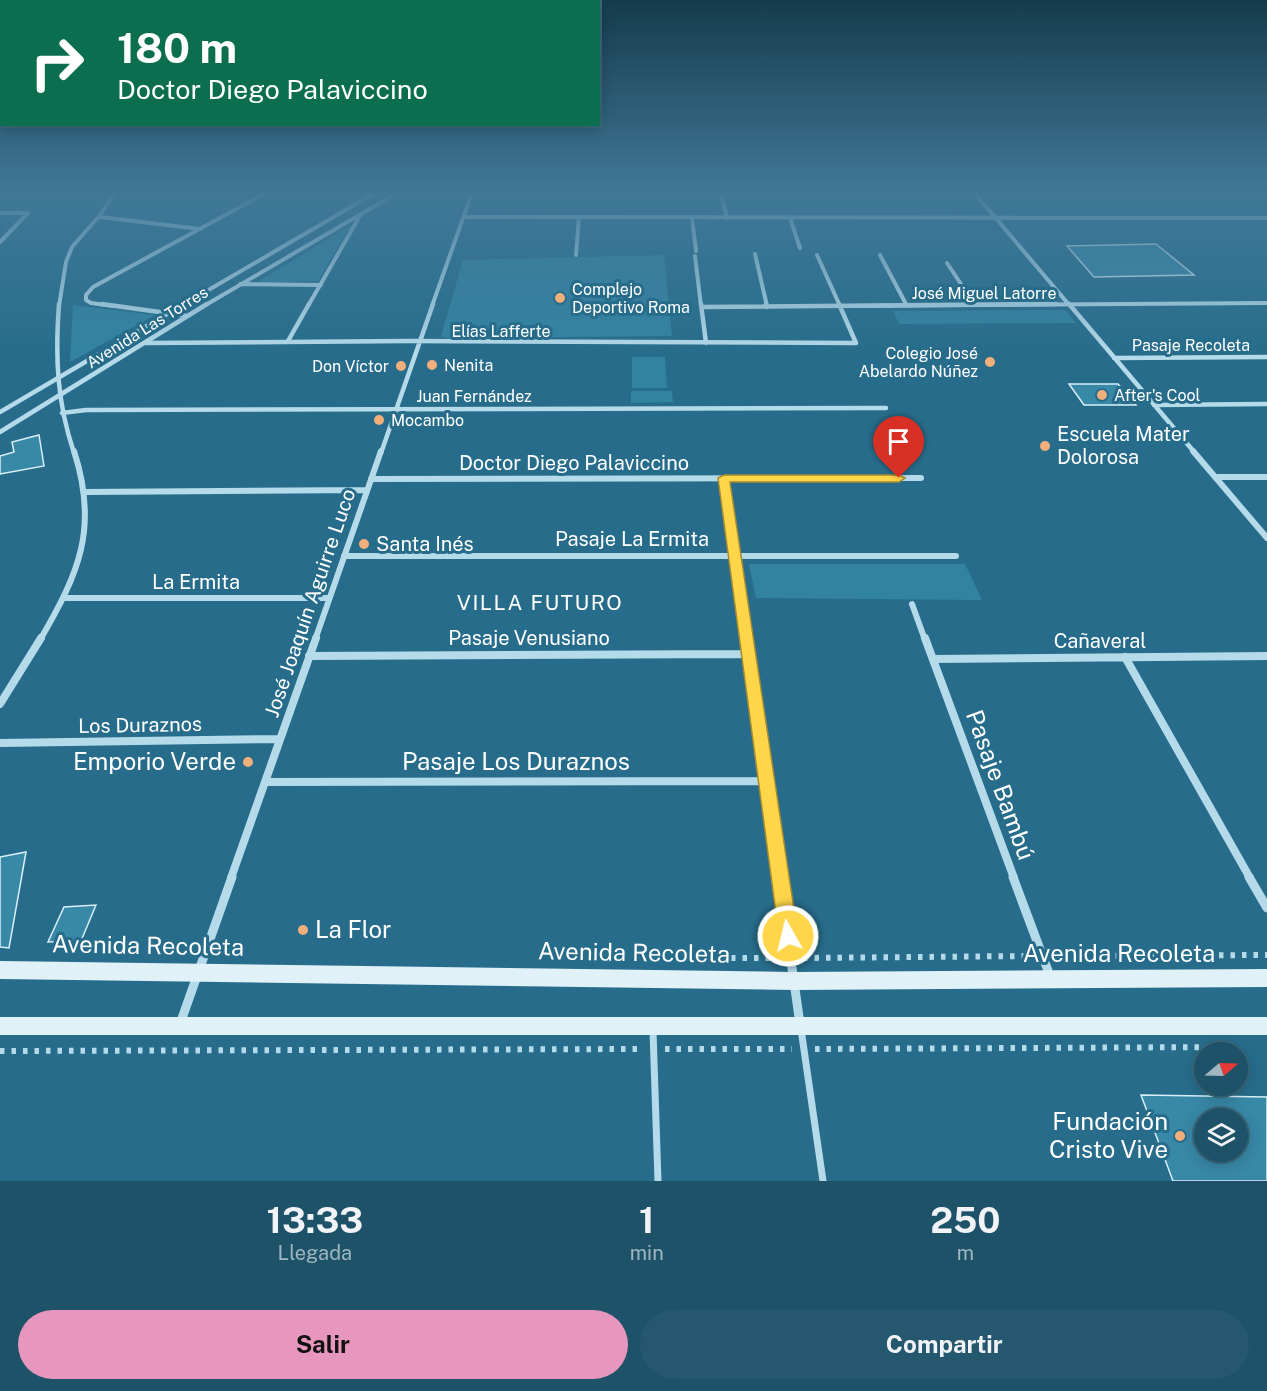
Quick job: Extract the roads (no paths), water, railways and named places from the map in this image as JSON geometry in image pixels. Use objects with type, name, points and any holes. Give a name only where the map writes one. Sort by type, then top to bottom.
[{"type":"main road","name":"Avenida Recoleta","points":[[0,971],[795,981],[1267,978]]},
{"type":"main road","points":[[0,1026],[1267,1026]]},
{"type":"street","points":[[0,704],[63,598],[86,524],[84,492],[62,413],[57,379],[59,300],[70,250],[74,245]]},
{"type":"street","points":[[170,245],[93,286],[86,295],[86,300],[92,303],[188,316]]},
{"type":"street","name":"Avenida Las Torres","points":[[0,412],[287,245]]},
{"type":"street","name":"Avenida Las Torres","points":[[0,432],[307,245]]},
{"type":"street","points":[[288,341],[343,245]]},
{"type":"street","name":"José Joaquín Aguirre Luco","points":[[179,1027],[454,245]]},
{"type":"street","points":[[576,255],[577,245]]},
{"type":"street","points":[[694,245],[706,343]]},
{"type":"street","points":[[1019,245],[1267,538]]},
{"type":"street","points":[[755,254],[767,307]]},
{"type":"street","points":[[817,255],[838,306]]},
{"type":"street","points":[[880,255],[907,306]]},
{"type":"street","points":[[947,263],[975,305]]},
{"type":"street","points":[[240,284],[321,285]]},
{"type":"street","name":"José Miguel Latorre","points":[[702,307],[1267,303]]},
{"type":"street","name":"Elías Lafferte","points":[[145,343],[288,341],[856,343],[838,306]]},
{"type":"street","name":"Pasaje Recoleta","points":[[1114,358],[1267,357]]},
{"type":"street","points":[[1154,405],[1267,404]]},
{"type":"street","name":"Juan Fernández","points":[[62,413],[94,410],[396,408],[886,408]]},
{"type":"street","points":[[1215,477],[1267,477]]},
{"type":"street","points":[[724,478],[801,1026]]},
{"type":"street","name":"Doctor Diego Palaviccino","points":[[371,479],[921,478]]},
{"type":"street","points":[[84,492],[367,490]]},
{"type":"street","name":"Pasaje La Ermita","points":[[344,556],[956,556]]},
{"type":"street","name":"La Ermita","points":[[63,598],[329,598]]},
{"type":"street","name":"Pasaje Bambú","points":[[912,604],[1051,980]]},
{"type":"street","name":"Pasaje Venusiano","points":[[309,656],[749,654]]},
{"type":"street","name":"Cañaveral","points":[[933,658],[1267,656]]},
{"type":"street","points":[[1125,657],[1267,908]]},
{"type":"street","name":"Los Duraznos","points":[[0,743],[280,740]]},
{"type":"street","name":"Pasaje Los Duraznos","points":[[265,782],[767,781]]},
{"type":"lane","points":[[652,1026],[658,1181]]},
{"type":"lane","points":[[801,1026],[823,1181]]},
{"type":"place","name":"Complejo Deportivo Roma","points":[[560,298]]},
{"type":"place","name":"Colegio José Abelardo Núñez","points":[[990,362]]},
{"type":"place","name":"Nenita","points":[[432,365]]},
{"type":"place","name":"Don Víctor","points":[[401,366]]},
{"type":"place","name":"After's Cool","points":[[1102,395]]},
{"type":"place","name":"Mocambo","points":[[379,420]]},
{"type":"place","name":"Escuela Mater Dolorosa","points":[[1045,446]]},
{"type":"place","name":"Santa Inés","points":[[364,544]]},
{"type":"place","name":"Emporio Verde","points":[[248,762]]},
{"type":"place","name":"La Flor","points":[[303,930]]},
{"type":"place","name":"Fundación Cristo Vive","points":[[1180,1136]]},
{"type":"district","name":"VILLA FUTURO","points":[[540,603]]}]
